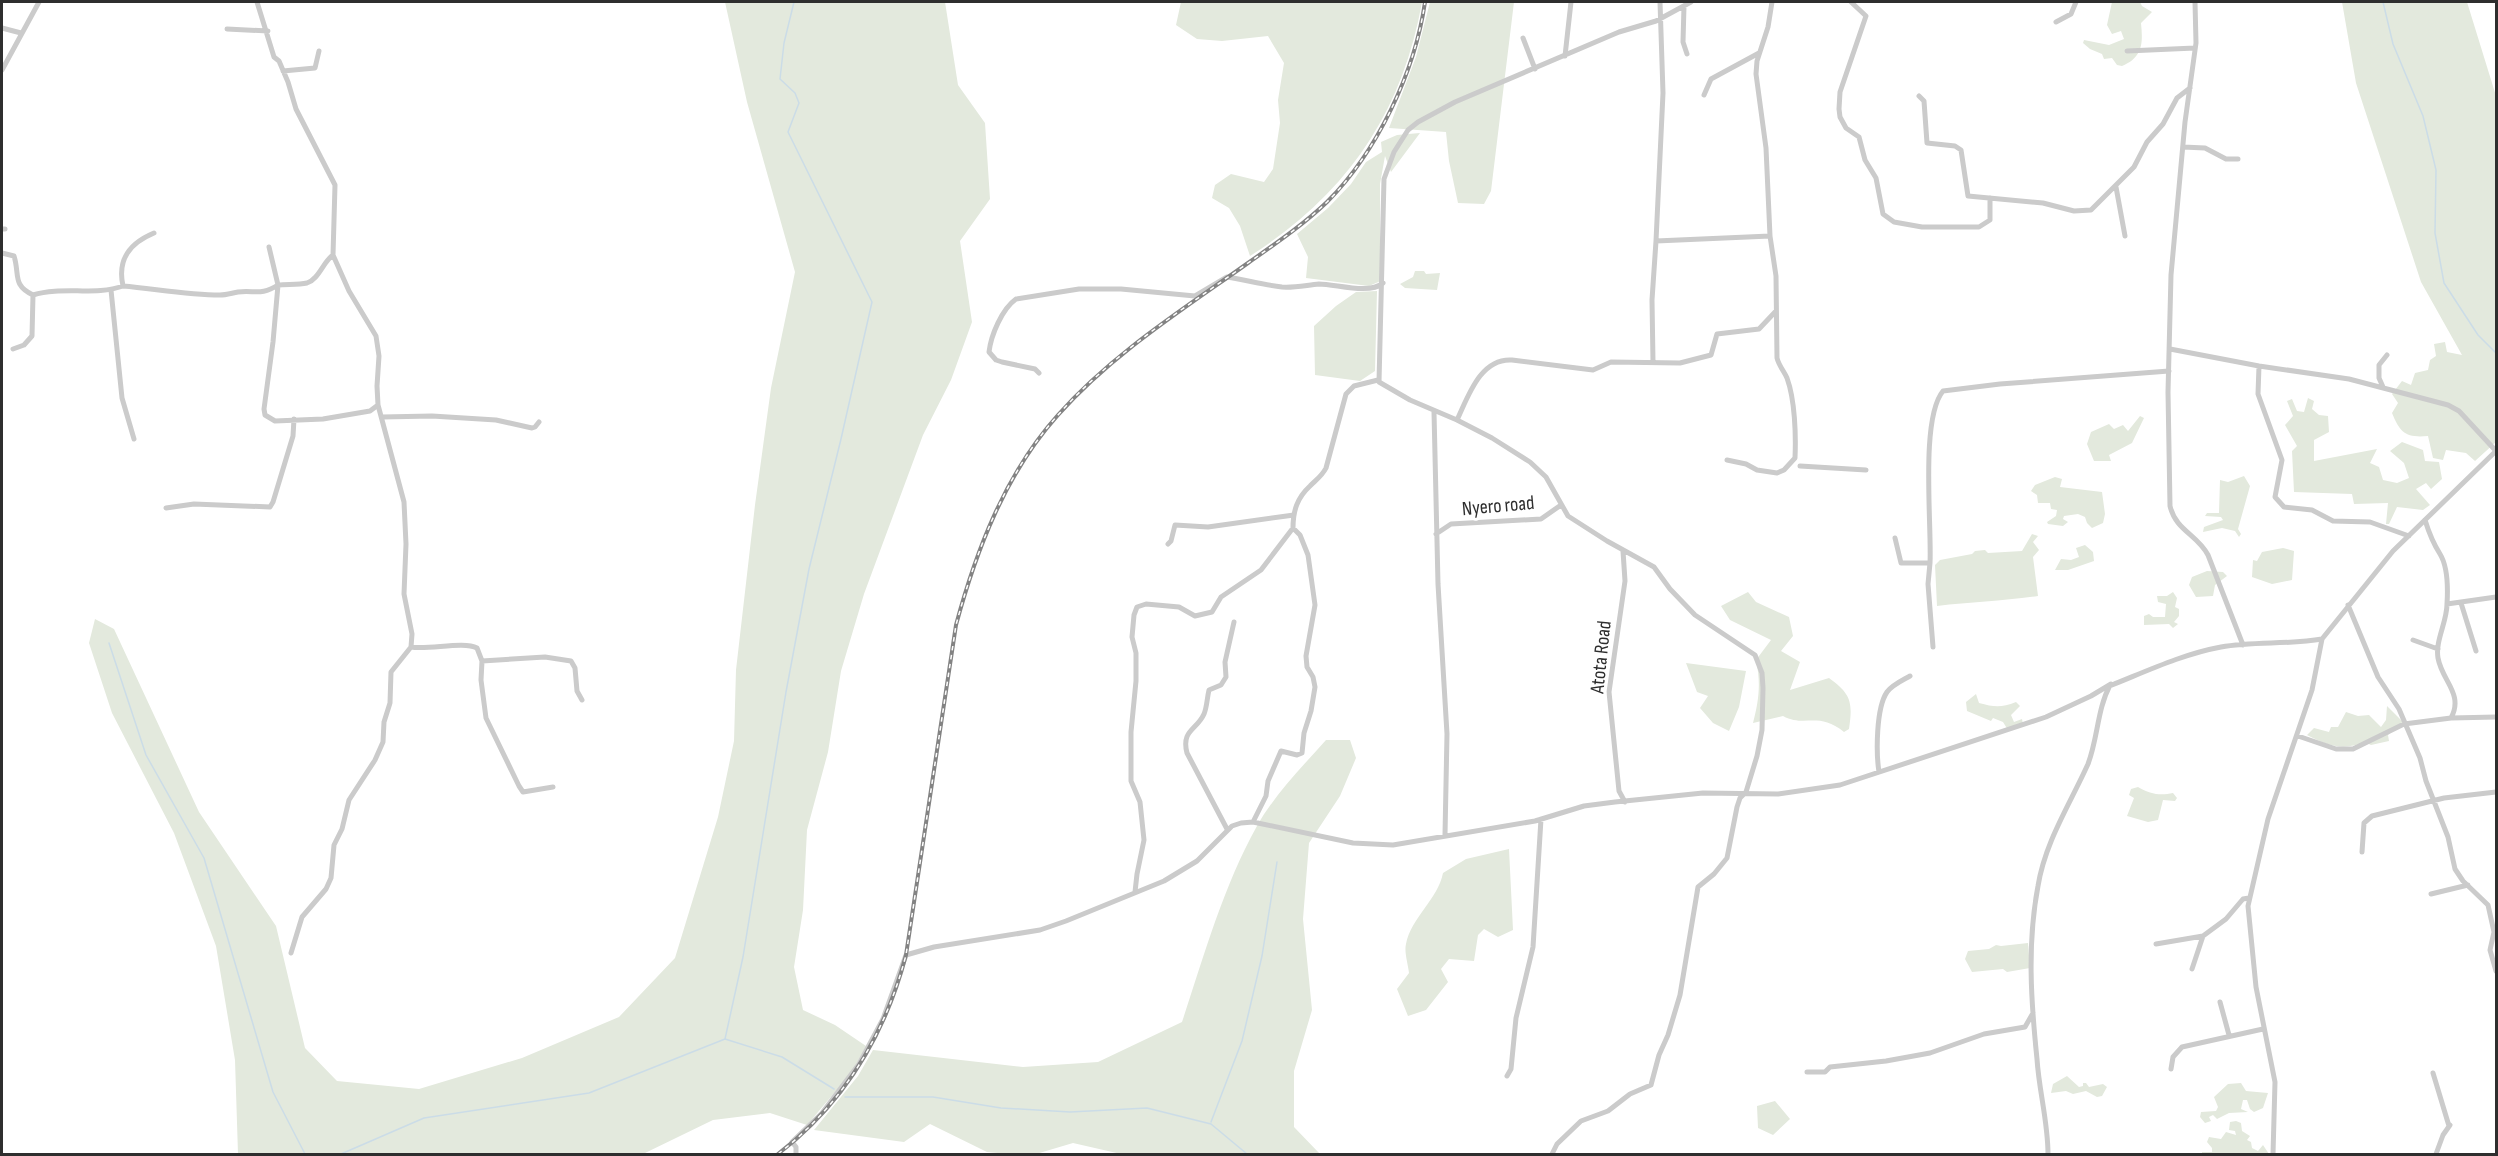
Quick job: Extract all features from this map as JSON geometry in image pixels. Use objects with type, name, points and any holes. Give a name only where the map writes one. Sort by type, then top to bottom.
[{"type":"street","points":[[2,70],[39,2]]},
{"type":"street","points":[[257,2],[268,31],[274,57],[279,61],[288,82],[296,109],[335,184],[333,255],[357,307],[376,336],[380,356],[376,386],[378,405],[404,502],[406,544],[404,594],[411,620],[411,647],[391,672],[390,703],[384,722],[383,742],[375,760],[349,800],[342,829],[334,845],[333,871],[328,885],[302,917],[291,953]]},
{"type":"street","points":[[1565,56],[1571,2]]},
{"type":"street","points":[[1653,362],[1652,300],[1663,93],[1660,2]]},
{"type":"street","points":[[1378,380],[1383,283],[1384,179],[1391,158],[1405,134],[1413,125],[1434,113],[1619,32],[1645,26],[1691,2]]},
{"type":"street","points":[[1727,460],[1746,464],[1757,470],[1777,473],[1794,461],[1795,427],[1789,387],[1777,358],[1776,276],[1770,236],[1767,156],[1756,74],[1772,2]]},
{"type":"street","points":[[1851,2],[1866,16],[1840,92],[1840,117],[1846,128],[1859,137],[1865,160],[1876,178],[1883,214],[1894,222],[1916,227],[1979,228],[1990,220],[1990,198]]},
{"type":"street","points":[[2056,22],[2071,14],[2076,2]]},
{"type":"street","points":[[2195,2],[2195,48],[2183,147],[2172,274],[2169,371],[2170,506],[2176,523],[2205,550],[2225,595],[2243,645]]},
{"type":"street","points":[[1684,5],[1683,42],[1687,54]]},
{"type":"street","points":[[2,28],[21,33]]},
{"type":"street","points":[[227,29],[268,31]]},
{"type":"street","points":[[1523,38],[1535,69]]},
{"type":"street","points":[[2127,51],[2195,48]]},
{"type":"street","points":[[283,71],[315,68],[319,51]]},
{"type":"street","points":[[1704,95],[1711,79],[1759,53]]},
{"type":"street","points":[[1919,96],[1924,101],[1927,143],[1960,148],[1964,158],[1968,196],[2043,203],[2087,212],[2116,187],[2136,164],[2147,142],[2165,121],[2180,95],[2190,88]]},
{"type":"street","points":[[2183,147],[2205,148],[2226,159],[2238,159]]},
{"type":"street","points":[[2116,187],[2125,236]]},
{"type":"street","points":[[123,286],[120,272],[129,249],[154,233]]},
{"type":"street","points":[[1656,241],[1770,236]]},
{"type":"street","points":[[269,247],[278,285],[265,415],[275,421],[336,417],[370,411],[378,405]]},
{"type":"street","points":[[2,253],[14,256],[18,283],[22,289],[33,295],[50,290],[111,290],[123,286],[172,290],[188,294],[222,296],[237,292],[258,294],[278,285],[308,283],[326,260],[333,255]]},
{"type":"street","points":[[1039,373],[1035,369],[996,360],[989,352],[999,324],[1016,299],[1079,289],[1121,289],[1196,296],[1227,277],[1282,287],[1326,284],[1349,288],[1376,288],[1383,283]]},
{"type":"street","points":[[111,290],[122,398],[134,439]]},
{"type":"street","points":[[13,349],[24,345],[32,336],[33,295]]},
{"type":"street","points":[[1457,420],[1482,374],[1494,364],[1506,359],[1593,370],[1611,363],[1680,363],[1710,356],[1717,334],[1759,329],[1770,319],[1777,308]]},
{"type":"street","points":[[2170,349],[2259,366],[2337,376],[2455,408],[2496,451],[2379,567],[2322,639],[2313,690],[2266,824],[2249,898],[2249,930],[2276,1093],[2273,1155]]},
{"type":"street","points":[[2383,387],[2379,378],[2379,365],[2387,355]]},
{"type":"street","points":[[2259,366],[2258,394],[2282,460],[2275,497],[2281,505],[2293,509],[2317,511],[2333,521],[2370,522],[2409,536]]},
{"type":"street","points":[[1934,647],[1928,584],[1931,439],[1939,396],[1943,391],[2000,384],[2169,371]]},
{"type":"street","points":[[1378,380],[1395,393],[1492,438],[1537,468],[1553,487],[1568,516],[1623,551],[1654,567],[1695,615],[1755,656],[1762,673],[1762,730],[1746,792],[1738,802],[1730,851],[1723,865],[1698,887],[1680,995],[1651,1086],[1630,1094],[1608,1111],[1581,1121],[1557,1144],[1551,1155]]},
{"type":"street","points":[[1136,892],[1144,840],[1140,802],[1131,781],[1131,732],[1136,681],[1136,652],[1132,637],[1135,610],[1140,604],[1146,604],[1179,607],[1195,616],[1212,612],[1221,597],[1261,570],[1293,528],[1294,515],[1301,497],[1322,476],[1326,468],[1346,394],[1354,386],[1378,380]]},
{"type":"street","points":[[1434,412],[1440,646],[1447,734],[1445,835]]},
{"type":"street","points":[[382,417],[432,416],[496,420],[532,428],[536,427],[539,422]]},
{"type":"street","points":[[166,508],[194,504],[270,507],[293,435],[294,419]]},
{"type":"street","points":[[1800,466],[1866,470]]},
{"type":"street","name":"Nyero road","points":[[1436,534],[1451,524],[1541,519],[1561,505]]},
{"type":"street","points":[[1168,544],[1172,541],[1175,525],[1208,527],[1294,515]]},
{"type":"street","points":[[2425,520],[2432,543],[2441,555],[2445,569],[2447,604],[2438,659],[2455,694],[2455,706],[2451,718]]},
{"type":"street","points":[[1253,822],[1266,796],[1268,781],[1281,751],[1296,755],[1302,754],[1304,733],[1312,707],[1314,682],[1307,667],[1306,656],[1315,605],[1308,555],[1304,543],[1293,528]]},
{"type":"street","points":[[1894,538],[1901,563],[1930,563]]},
{"type":"street","name":"Atota Road","points":[[1623,551],[1624,581],[1609,692],[1619,791],[1625,802]]},
{"type":"street","points":[[2447,604],[2496,597]]},
{"type":"street","points":[[2461,603],[2476,651]]},
{"type":"street","points":[[2348,605],[2378,677],[2396,704],[2448,837],[2455,869],[2483,899],[2490,911],[2494,935],[2490,950],[2496,971]]},
{"type":"street","points":[[1227,829],[1187,753],[1185,743],[1190,730],[1204,714],[1209,690],[1221,686],[1225,681],[1227,672],[1225,662],[1234,622]]},
{"type":"street","points":[[796,1155],[792,1142],[822,1113],[842,1088],[872,1042],[892,996],[906,955],[934,947],[1051,927],[1164,881],[1197,861],[1227,829],[1241,823],[1253,822],[1364,844],[1393,844],[1541,819],[1584,806],[1661,796],[1746,792],[1778,794],[1840,785],[2046,717],[2111,684],[2211,649],[2322,639]]},
{"type":"street","points":[[2412,640],[2438,649]]},
{"type":"street","points":[[411,647],[434,649],[467,645],[477,648],[482,661],[481,680],[486,718],[519,786],[524,792],[553,787]]},
{"type":"street","points":[[482,661],[545,657],[571,661],[574,664],[575,684],[582,700]]},
{"type":"street","points":[[1879,772],[1878,728],[1884,699],[1890,689],[1910,676]]},
{"type":"street","points":[[2048,1155],[2033,1013],[2030,954],[2038,885],[2054,834],[2093,749],[2103,698],[2111,684]]},
{"type":"street","points":[[2298,736],[2336,749],[2353,749],[2404,724],[2451,718],[2496,717]]},
{"type":"street","points":[[2362,852],[2362,829],[2369,817],[2396,808],[2496,792]]},
{"type":"street","points":[[1507,1076],[1511,1069],[1516,1018],[1533,954],[1541,819]]},
{"type":"street","points":[[2431,894],[2468,885]]},
{"type":"street","points":[[2156,944],[2203,936],[2226,919],[2243,899],[2249,898]]},
{"type":"street","points":[[2192,969],[2203,936]]},
{"type":"street","points":[[2220,1002],[2229,1035]]},
{"type":"street","points":[[1807,1072],[1825,1072],[1830,1067],[1886,1061],[1930,1053],[1984,1034],[2025,1028],[2033,1013]]},
{"type":"street","points":[[2171,1069],[2172,1057],[2182,1047],[2264,1029]]},
{"type":"street","points":[[2433,1074],[2450,1125],[2436,1155]]},
{"type":"shaded area","points":[[725,2],[945,2],[958,85],[985,123],[990,199],[960,241],[972,322],[951,380],[923,435],[864,594],[841,671],[828,752],[807,830],[803,910],[794,967],[803,1010],[835,1025],[866,1046],[852,1072],[807,1125],[770,1113],[713,1120],[643,1154],[238,1154],[235,1060],[216,946],[174,833],[112,713],[89,643],[95,619],[114,629],[199,812],[276,926],[305,1048],[337,1081],[419,1089],[522,1058],[619,1017],[675,958],[718,817],[734,741],[736,670],[771,388],[795,272],[747,102]]},
{"type":"shaded area","points":[[1181,2],[1422,2],[1413,43],[1400,80],[1384,116],[1364,148],[1315,206],[1250,256],[1240,226],[1229,208],[1212,198],[1215,185],[1231,174],[1264,182],[1273,169],[1280,123],[1278,100],[1284,63],[1268,36],[1222,41],[1197,39],[1176,25]]},
{"type":"shaded area","points":[[1430,2],[1514,2],[1491,191],[1484,204],[1458,203],[1449,161],[1446,132],[1389,128],[1416,57]]},
{"type":"shaded area","points":[[2112,2],[2140,2],[2152,12],[2141,23],[2142,37],[2138,54],[2122,66],[2117,65],[2112,58],[2104,59],[2102,54],[2083,43],[2084,40],[2109,45],[2124,39],[2121,31],[2112,34],[2107,25]]},
{"type":"shaded area","points":[[2342,2],[2467,2],[2496,96],[2496,442],[2475,461],[2466,453],[2446,450],[2443,460],[2433,458],[2428,436],[2414,436],[2405,433],[2392,413],[2398,403],[2392,394],[2402,381],[2411,385],[2415,373],[2428,370],[2430,360],[2436,356],[2434,344],[2445,342],[2447,352],[2462,355],[2421,282],[2356,83]]},
{"type":"shaded area","points":[[1420,133],[1391,172],[1385,156],[1380,184],[1380,255],[1383,280],[1369,286],[1306,278],[1308,257],[1297,234],[1328,208],[1351,184],[1366,162],[1382,152],[1381,142],[1397,135]]},
{"type":"shaded area","points":[[1415,271],[1424,271],[1426,274],[1440,273],[1437,290],[1405,288],[1400,284],[1413,277]]},
{"type":"shaded area","points":[[1377,291],[1375,371],[1360,381],[1315,375],[1314,326],[1356,292]]},
{"type":"shaded area","points":[[2308,398],[2314,401],[2312,409],[2319,415],[2328,416],[2329,432],[2314,440],[2314,461],[2377,449],[2370,463],[2379,467],[2383,480],[2397,483],[2409,478],[2404,463],[2390,451],[2402,442],[2423,450],[2425,461],[2439,462],[2442,479],[2431,489],[2426,483],[2416,489],[2430,505],[2423,510],[2397,507],[2389,524],[2386,524],[2388,503],[2354,504],[2352,494],[2294,492],[2292,451],[2297,446],[2285,425],[2293,416],[2287,401],[2292,399],[2297,411],[2304,412]]},
{"type":"shaded area","points":[[2140,416],[2144,418],[2132,443],[2109,455],[2111,461],[2094,461],[2087,444],[2091,432],[2109,424],[2114,429],[2123,425],[2128,431]]},
{"type":"shaded area","points":[[2244,476],[2250,486],[2238,529],[2241,534],[2239,537],[2235,531],[2222,528],[2203,532],[2204,527],[2223,520],[2221,517],[2205,516],[2207,513],[2219,513],[2220,480],[2228,482]]},
{"type":"shaded area","points":[[2055,477],[2062,479],[2060,487],[2102,492],[2105,514],[2103,523],[2092,528],[2085,517],[2078,514],[2064,516],[2063,519],[2068,522],[2063,526],[2048,524],[2047,522],[2056,516],[2057,510],[2051,509],[2050,503],[2038,503],[2037,495],[2031,491],[2035,485]]},
{"type":"shaded area","points":[[2032,534],[2038,536],[2033,542],[2039,550],[2033,557],[2038,596],[1937,606],[1935,565],[1940,560],[1972,554],[1975,551],[1985,550],[1988,553],[2022,551]]},
{"type":"shaded area","points":[[2085,545],[2093,552],[2094,561],[2068,570],[2055,570],[2061,559],[2071,560],[2079,557],[2076,548]]},
{"type":"shaded area","points":[[2283,548],[2294,551],[2292,580],[2272,584],[2252,577],[2253,560],[2257,561],[2262,552]]},
{"type":"shaded area","points":[[2207,571],[2223,572],[2227,576],[2215,585],[2213,596],[2196,597],[2189,585],[2192,577]]},
{"type":"shaded area","points":[[1748,592],[1756,602],[1789,617],[1793,636],[1781,651],[1800,662],[1790,690],[1829,678],[1842,689],[1849,699],[1851,712],[1849,729],[1844,732],[1827,722],[1798,721],[1783,716],[1753,723],[1759,692],[1756,660],[1771,640],[1730,620],[1721,606]]},
{"type":"shaded area","points":[[2173,592],[2177,598],[2175,607],[2179,609],[2179,616],[2174,622],[2178,624],[2173,628],[2169,624],[2144,625],[2144,616],[2149,614],[2153,617],[2165,617],[2166,604],[2158,602],[2157,596],[2167,596]]},
{"type":"shaded area","points":[[1686,663],[1746,671],[1739,707],[1729,731],[1713,723],[1700,708],[1708,696],[1697,692]]},
{"type":"shaded area","points":[[1976,694],[1979,703],[1989,705],[2002,706],[2016,702],[2020,706],[2011,715],[2014,722],[2022,719],[2023,724],[2008,730],[2003,722],[1993,718],[1991,721],[1967,711],[1966,702]]},
{"type":"shaded area","points":[[2387,706],[2403,722],[2388,735],[2389,741],[2371,745],[2365,742],[2343,747],[2322,742],[2307,735],[2314,728],[2329,732],[2331,727],[2338,727],[2346,712],[2358,716],[2369,715],[2381,727],[2386,720]]},
{"type":"shaded area","points":[[1326,740],[1350,740],[1356,758],[1340,796],[1309,843],[1303,919],[1312,1010],[1294,1071],[1294,1127],[1320,1154],[1121,1154],[1073,1143],[1036,1154],[1008,1154],[987,1152],[930,1124],[904,1142],[814,1130],[858,1076],[873,1050],[1023,1067],[1098,1062],[1182,1022],[1215,922],[1245,849],[1272,803]]},
{"type":"shaded area","points":[[2138,787],[2155,794],[2173,793],[2177,798],[2175,801],[2163,800],[2158,820],[2148,822],[2127,816],[2134,798],[2129,795],[2131,789]]},
{"type":"shaded area","points":[[1509,849],[1513,930],[1498,937],[1484,929],[1478,935],[1474,961],[1449,959],[1441,969],[1448,982],[1426,1010],[1408,1016],[1397,989],[1409,973],[1406,944],[1413,926],[1436,891],[1443,873],[1466,859]]},
{"type":"shaded area","points":[[2028,943],[2030,968],[2007,972],[2003,969],[1972,972],[1965,959],[1968,951],[1989,949],[1996,945]]},
{"type":"shaded area","points":[[2067,1076],[2079,1087],[2086,1083],[2089,1087],[2103,1084],[2107,1087],[2102,1096],[2097,1097],[2086,1091],[2073,1094],[2066,1091],[2051,1093],[2053,1084]]},
{"type":"shaded area","points":[[2241,1083],[2246,1091],[2268,1093],[2263,1108],[2254,1112],[2250,1109],[2247,1100],[2243,1100],[2241,1109],[2248,1112],[2229,1113],[2217,1119],[2213,1115],[2209,1117],[2211,1121],[2205,1123],[2200,1117],[2201,1112],[2216,1111],[2218,1107],[2214,1097],[2228,1084]]},
{"type":"shaded area","points":[[1775,1101],[1790,1119],[1773,1135],[1758,1128],[1757,1106]]},
{"type":"shaded area","points":[[2230,1122],[2241,1123],[2242,1131],[2250,1136],[2247,1140],[2251,1142],[2252,1148],[2258,1151],[2263,1145],[2269,1154],[2202,1154],[2202,1152],[2212,1152],[2207,1142],[2209,1137],[2221,1139],[2226,1132],[2236,1135],[2235,1131],[2229,1130]]},
{"type":"waterway","points":[[725,1039],[743,957],[786,692],[809,569],[872,302],[788,132],[799,103],[795,93],[780,79],[784,43],[794,2]]},
{"type":"waterway","points":[[2383,2],[2393,44],[2423,116],[2436,170],[2435,233],[2444,283],[2478,335],[2496,353]]},
{"type":"waterway","points":[[109,643],[146,755],[204,858],[273,1092],[305,1154]]},
{"type":"waterway","points":[[1211,1122],[1242,1041],[1262,956],[1277,862]]},
{"type":"waterway","points":[[341,1154],[424,1118],[589,1093],[725,1039],[782,1057],[834,1089]]},
{"type":"waterway","points":[[845,1097],[933,1097],[1001,1108],[1070,1112],[1147,1108],[1211,1124],[1247,1154]]},
{"type":"railway","points":[[778,1154],[801,1134],[842,1090],[873,1040],[897,984],[906,955],[956,625],[983,542],[1008,488],[1039,438],[1058,415],[1101,372],[1148,334],[1299,226],[1327,202],[1345,182],[1362,160],[1391,110],[1412,56],[1425,2]]}]
